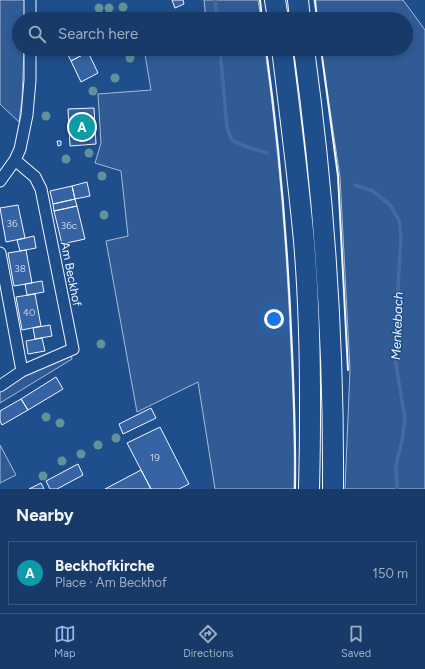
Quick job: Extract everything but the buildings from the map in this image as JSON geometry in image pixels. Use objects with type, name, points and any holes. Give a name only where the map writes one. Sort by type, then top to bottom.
[{"type":"highway","points":[[275,0],[277,12]]},
{"type":"highway","points":[[298,0],[299,12]]},
{"type":"highway","points":[[283,56],[304,242],[311,425],[309,489]]},
{"type":"highway","points":[[305,56],[315,127],[324,226],[333,406],[333,489]]},
{"type":"street","points":[[30,0],[30,12]]},
{"type":"street","points":[[0,181],[15,160],[20,149],[27,115],[30,80],[30,56]]},
{"type":"street","name":"Am Beckhof","points":[[0,386],[22,371],[72,349],[41,189],[35,177],[15,160]]},
{"type":"street","points":[[0,253],[22,371]]},
{"type":"shaded area","points":[[0,0],[26,0],[25,12],[12,12],[12,56],[24,56],[22,100],[19,122],[0,104]]},
{"type":"shaded area","points":[[204,0],[258,0],[260,12],[205,12]]},
{"type":"shaded area","points":[[314,0],[403,0],[412,12],[316,12]]},
{"type":"shaded area","points":[[413,14],[425,30],[425,489],[345,489],[350,370],[340,177],[322,56],[413,56]]},
{"type":"shaded area","points":[[145,56],[266,56],[282,199],[287,274],[293,402],[294,489],[215,489],[198,382],[137,412],[106,241],[128,236],[121,171],[95,163],[101,143],[98,94],[151,90]]},
{"type":"shaded area","points":[[71,354],[72,359],[0,403],[0,390],[14,380]]},
{"type":"shaded area","points":[[0,445],[16,475],[0,483]]},
{"type":"waterway","name":"Menkebach","points":[[215,0],[216,12]]},
{"type":"waterway","name":"Menkebach","points":[[221,56],[227,128],[232,140],[244,146],[267,153]]},
{"type":"waterway","name":"Menkebach","points":[[355,185],[373,191],[390,205],[399,220],[401,237],[395,338],[396,364],[405,419],[402,441],[396,465],[397,489]]},
{"type":"wall","points":[[260,0],[261,12]]},
{"type":"wall","points":[[315,0],[316,12]]},
{"type":"wall","points":[[267,56],[283,199],[288,274],[294,402],[295,489]]},
{"type":"wall","points":[[322,56],[338,176],[348,370]]},
{"type":"place","name":"Beckhofkirche","points":[[82,127]]}]
